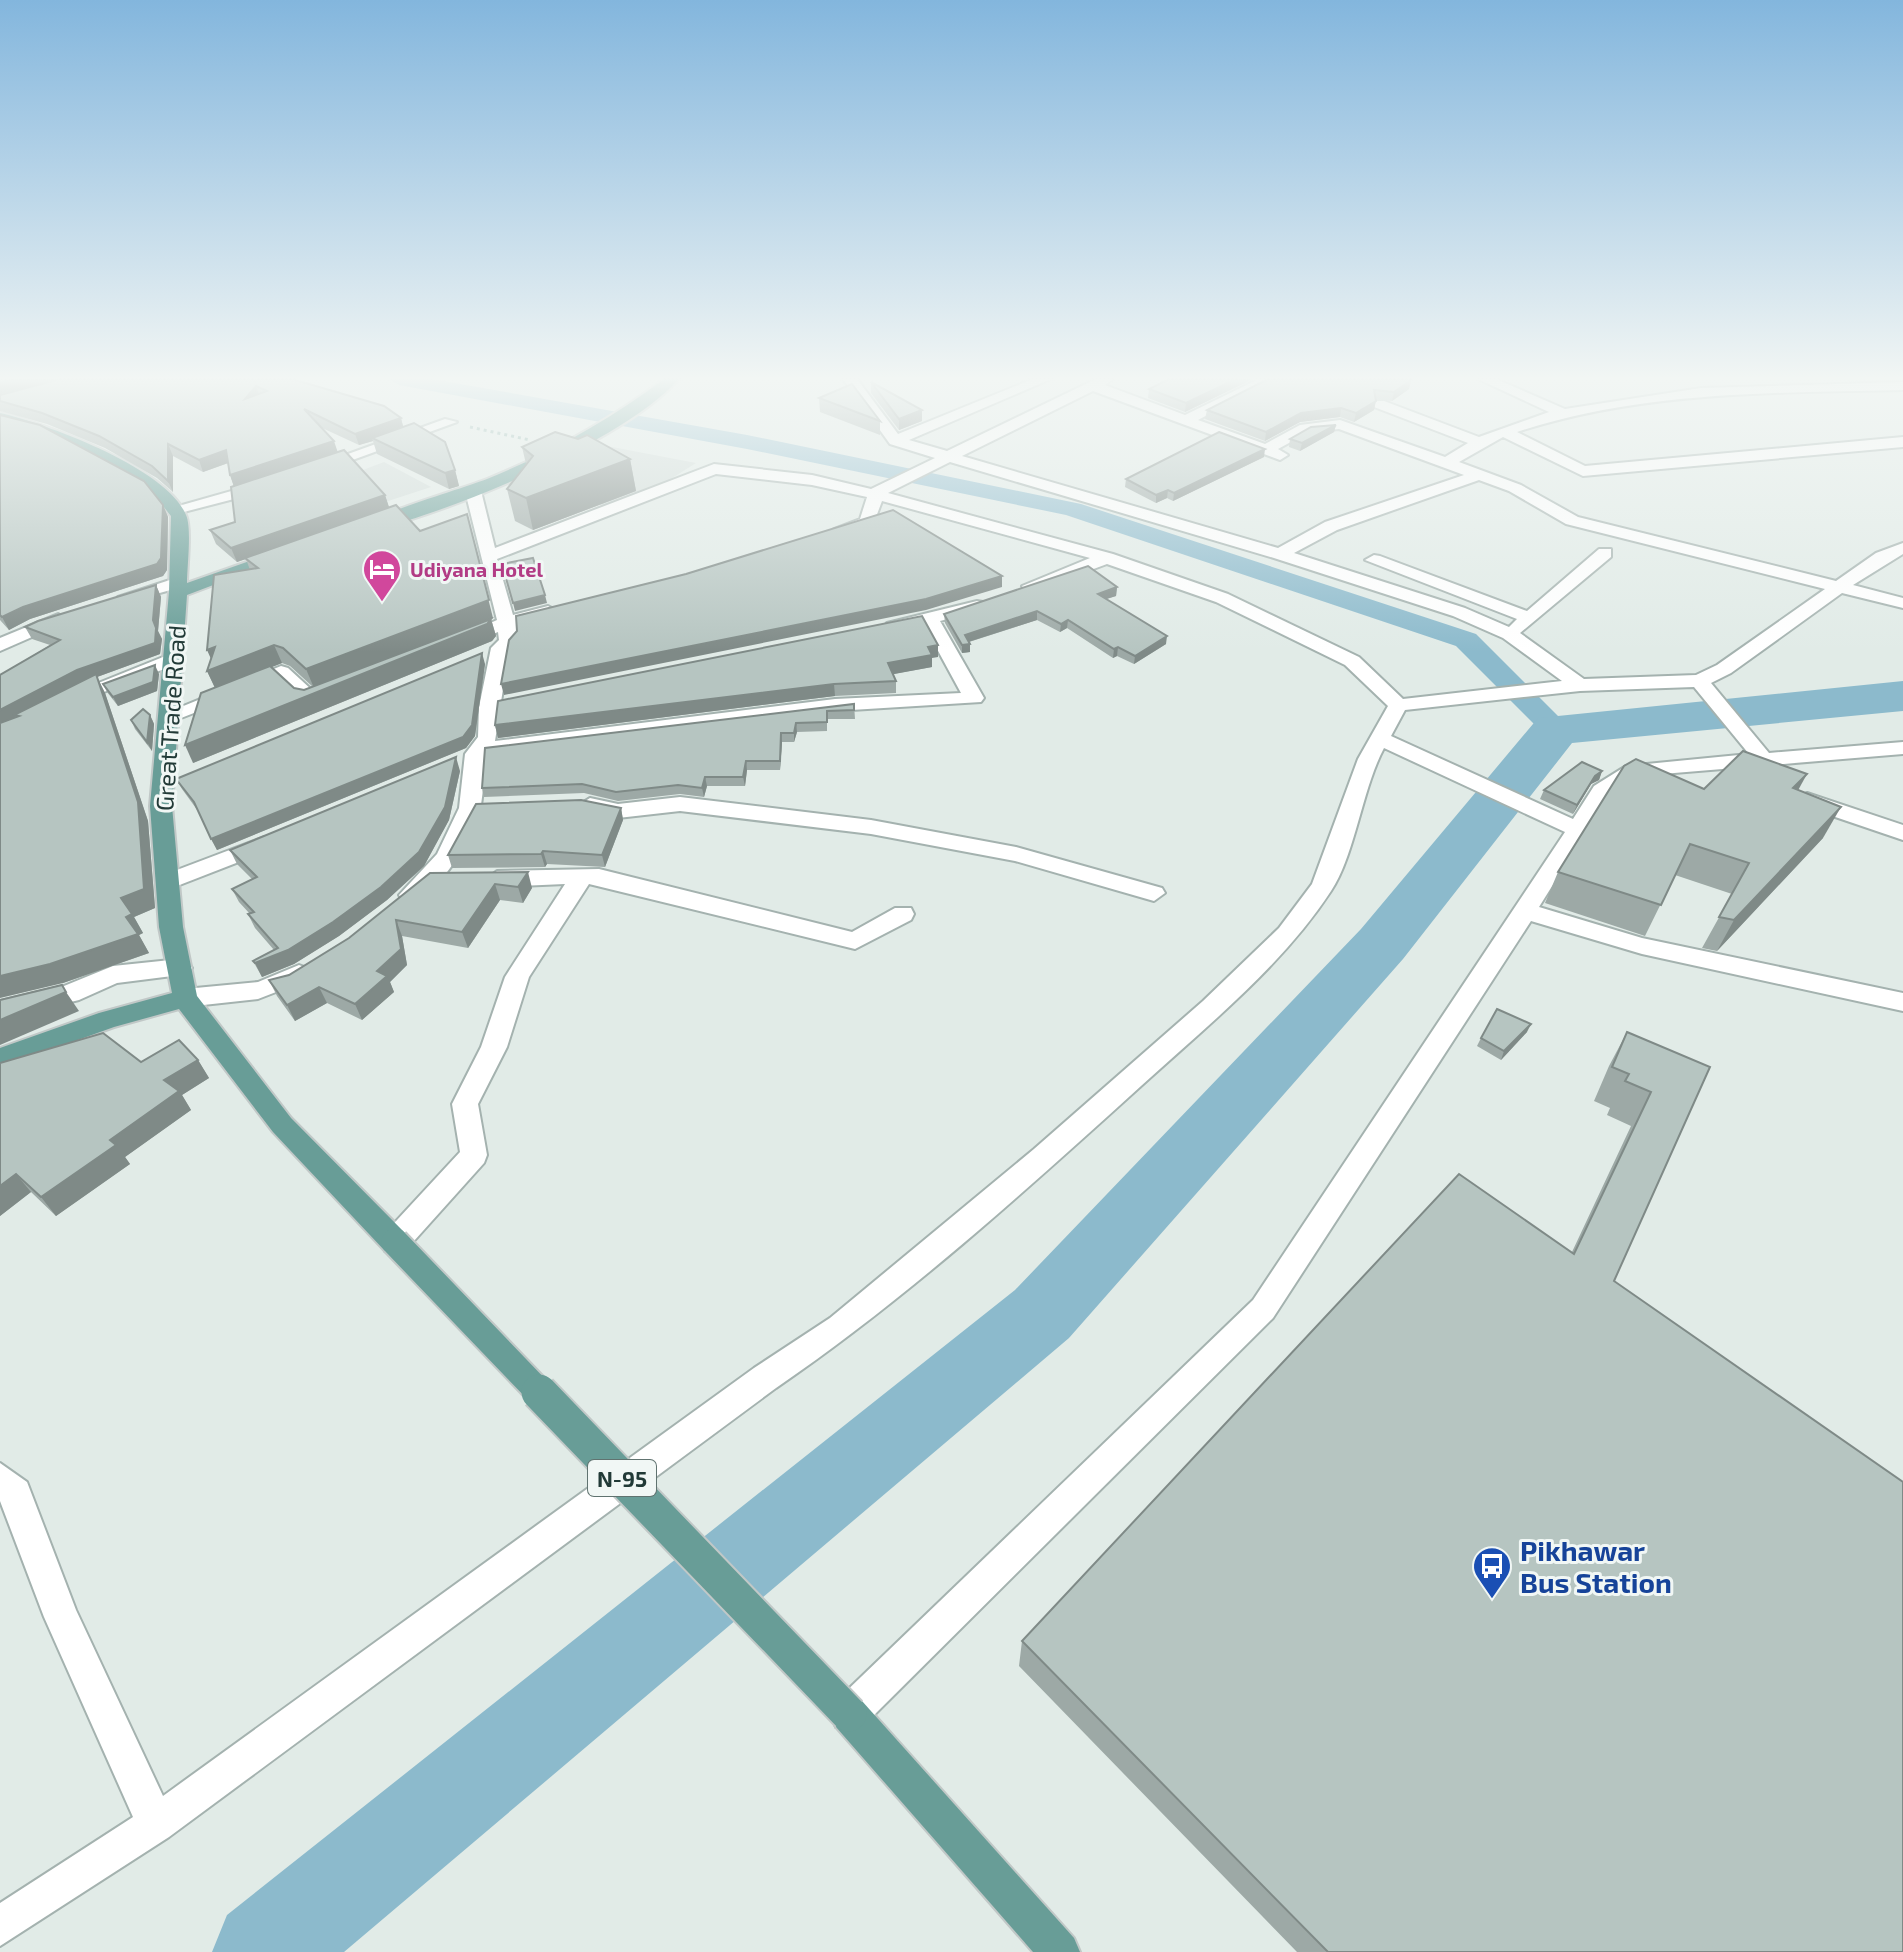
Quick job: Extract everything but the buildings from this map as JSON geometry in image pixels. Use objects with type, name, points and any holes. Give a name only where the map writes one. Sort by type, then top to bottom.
[{"type":"main road","points":[[125,470],[157,488],[176,509]]},
{"type":"main road","points":[[362,529],[528,470]]},
{"type":"main road","name":"Great Trade Road","points":[[176,509],[179,516],[178,587],[161,806],[171,927],[185,998],[282,1125],[395,1242]]},
{"type":"main road","points":[[178,587],[291,553]]},
{"type":"main road","points":[[0,1058],[108,1019],[185,998]]},
{"type":"main road","name":"N-95","points":[[395,1242],[849,1714],[1060,1952]]},
{"type":"street","points":[[303,473],[311,470]]},
{"type":"street","points":[[490,556],[711,470]]},
{"type":"street","points":[[739,470],[877,492],[1107,558],[1222,598],[1352,661],[1398,705],[1580,685],[1699,681],[1724,669],[1882,557],[1903,548]]},
{"type":"street","points":[[821,536],[867,522],[877,492],[920,470]]},
{"type":"street","points":[[995,470],[1280,554],[1459,612],[1509,634],[1580,685]]},
{"type":"street","points":[[1466,470],[1515,488],[1572,521],[1903,603]]},
{"type":"street","points":[[1280,554],[1331,526],[1479,475]]},
{"type":"street","points":[[176,509],[274,483]]},
{"type":"street","points":[[471,660],[508,642],[507,622],[496,591],[473,491]]},
{"type":"street","points":[[1509,634],[1605,553]]},
{"type":"street","points":[[872,631],[1000,598],[1107,558]]},
{"type":"street","points":[[1374,560],[1530,618]]},
{"type":"street","points":[[107,603],[178,587]]},
{"type":"street","points":[[451,644],[507,622],[565,607]]},
{"type":"street","points":[[0,645],[37,626],[79,612]]},
{"type":"street","points":[[446,767],[476,752],[835,705],[974,698],[929,618]]},
{"type":"street","points":[[393,909],[430,879],[447,856],[470,808],[476,752],[488,737],[497,705],[500,648]]},
{"type":"street","points":[[54,708],[92,688],[173,659]]},
{"type":"street","points":[[169,716],[281,672],[310,699],[338,688]]},
{"type":"street","points":[[1699,681],[1762,770]]},
{"type":"street","points":[[0,1926],[156,1824],[765,1378],[841,1327],[1044,1157],[1212,1007],[1287,934],[1323,886],[1368,759],[1387,742],[1398,705]]},
{"type":"street","points":[[1387,742],[1568,825]]},
{"type":"street","points":[[849,1714],[1263,1309],[1525,911],[1568,825],[1601,791],[1633,770],[1703,763],[1762,770],[1903,748]]},
{"type":"street","points":[[163,786],[188,776]]},
{"type":"street","points":[[1793,794],[1903,833]]},
{"type":"street","points":[[569,803],[618,811],[680,804],[871,827],[1016,854],[1154,893]]},
{"type":"street","points":[[470,808],[498,806]]},
{"type":"street","points":[[169,881],[287,834]]},
{"type":"street","points":[[430,879],[599,876],[855,941],[903,914]]},
{"type":"street","points":[[395,1242],[474,1155],[465,1104],[494,1047],[517,977],[549,923],[582,877]]},
{"type":"street","points":[[1525,911],[1642,946],[1903,1002]]},
{"type":"street","points":[[185,998],[255,991],[286,982],[316,964]]},
{"type":"street","points":[[0,1010],[70,994],[113,975],[180,968]]},
{"type":"street","points":[[0,1479],[15,1493],[61,1617],[156,1824]]},
{"type":"shaded area","points":[[363,470],[399,470],[431,487],[379,504],[342,478]]},
{"type":"shaded area","points":[[565,470],[685,470],[653,490],[605,507],[557,480]]},
{"type":"waterway","points":[[883,470],[1072,509],[1466,640],[1556,729]]},
{"type":"waterway","points":[[264,1952],[1042,1314],[1382,944],[1556,729],[1903,696]]},
{"type":"place","name":"Udiyana Hotel","points":[[382,603]]},
{"type":"place","name":"Pikhawar Bus Station","points":[[1492,1600]]}]
